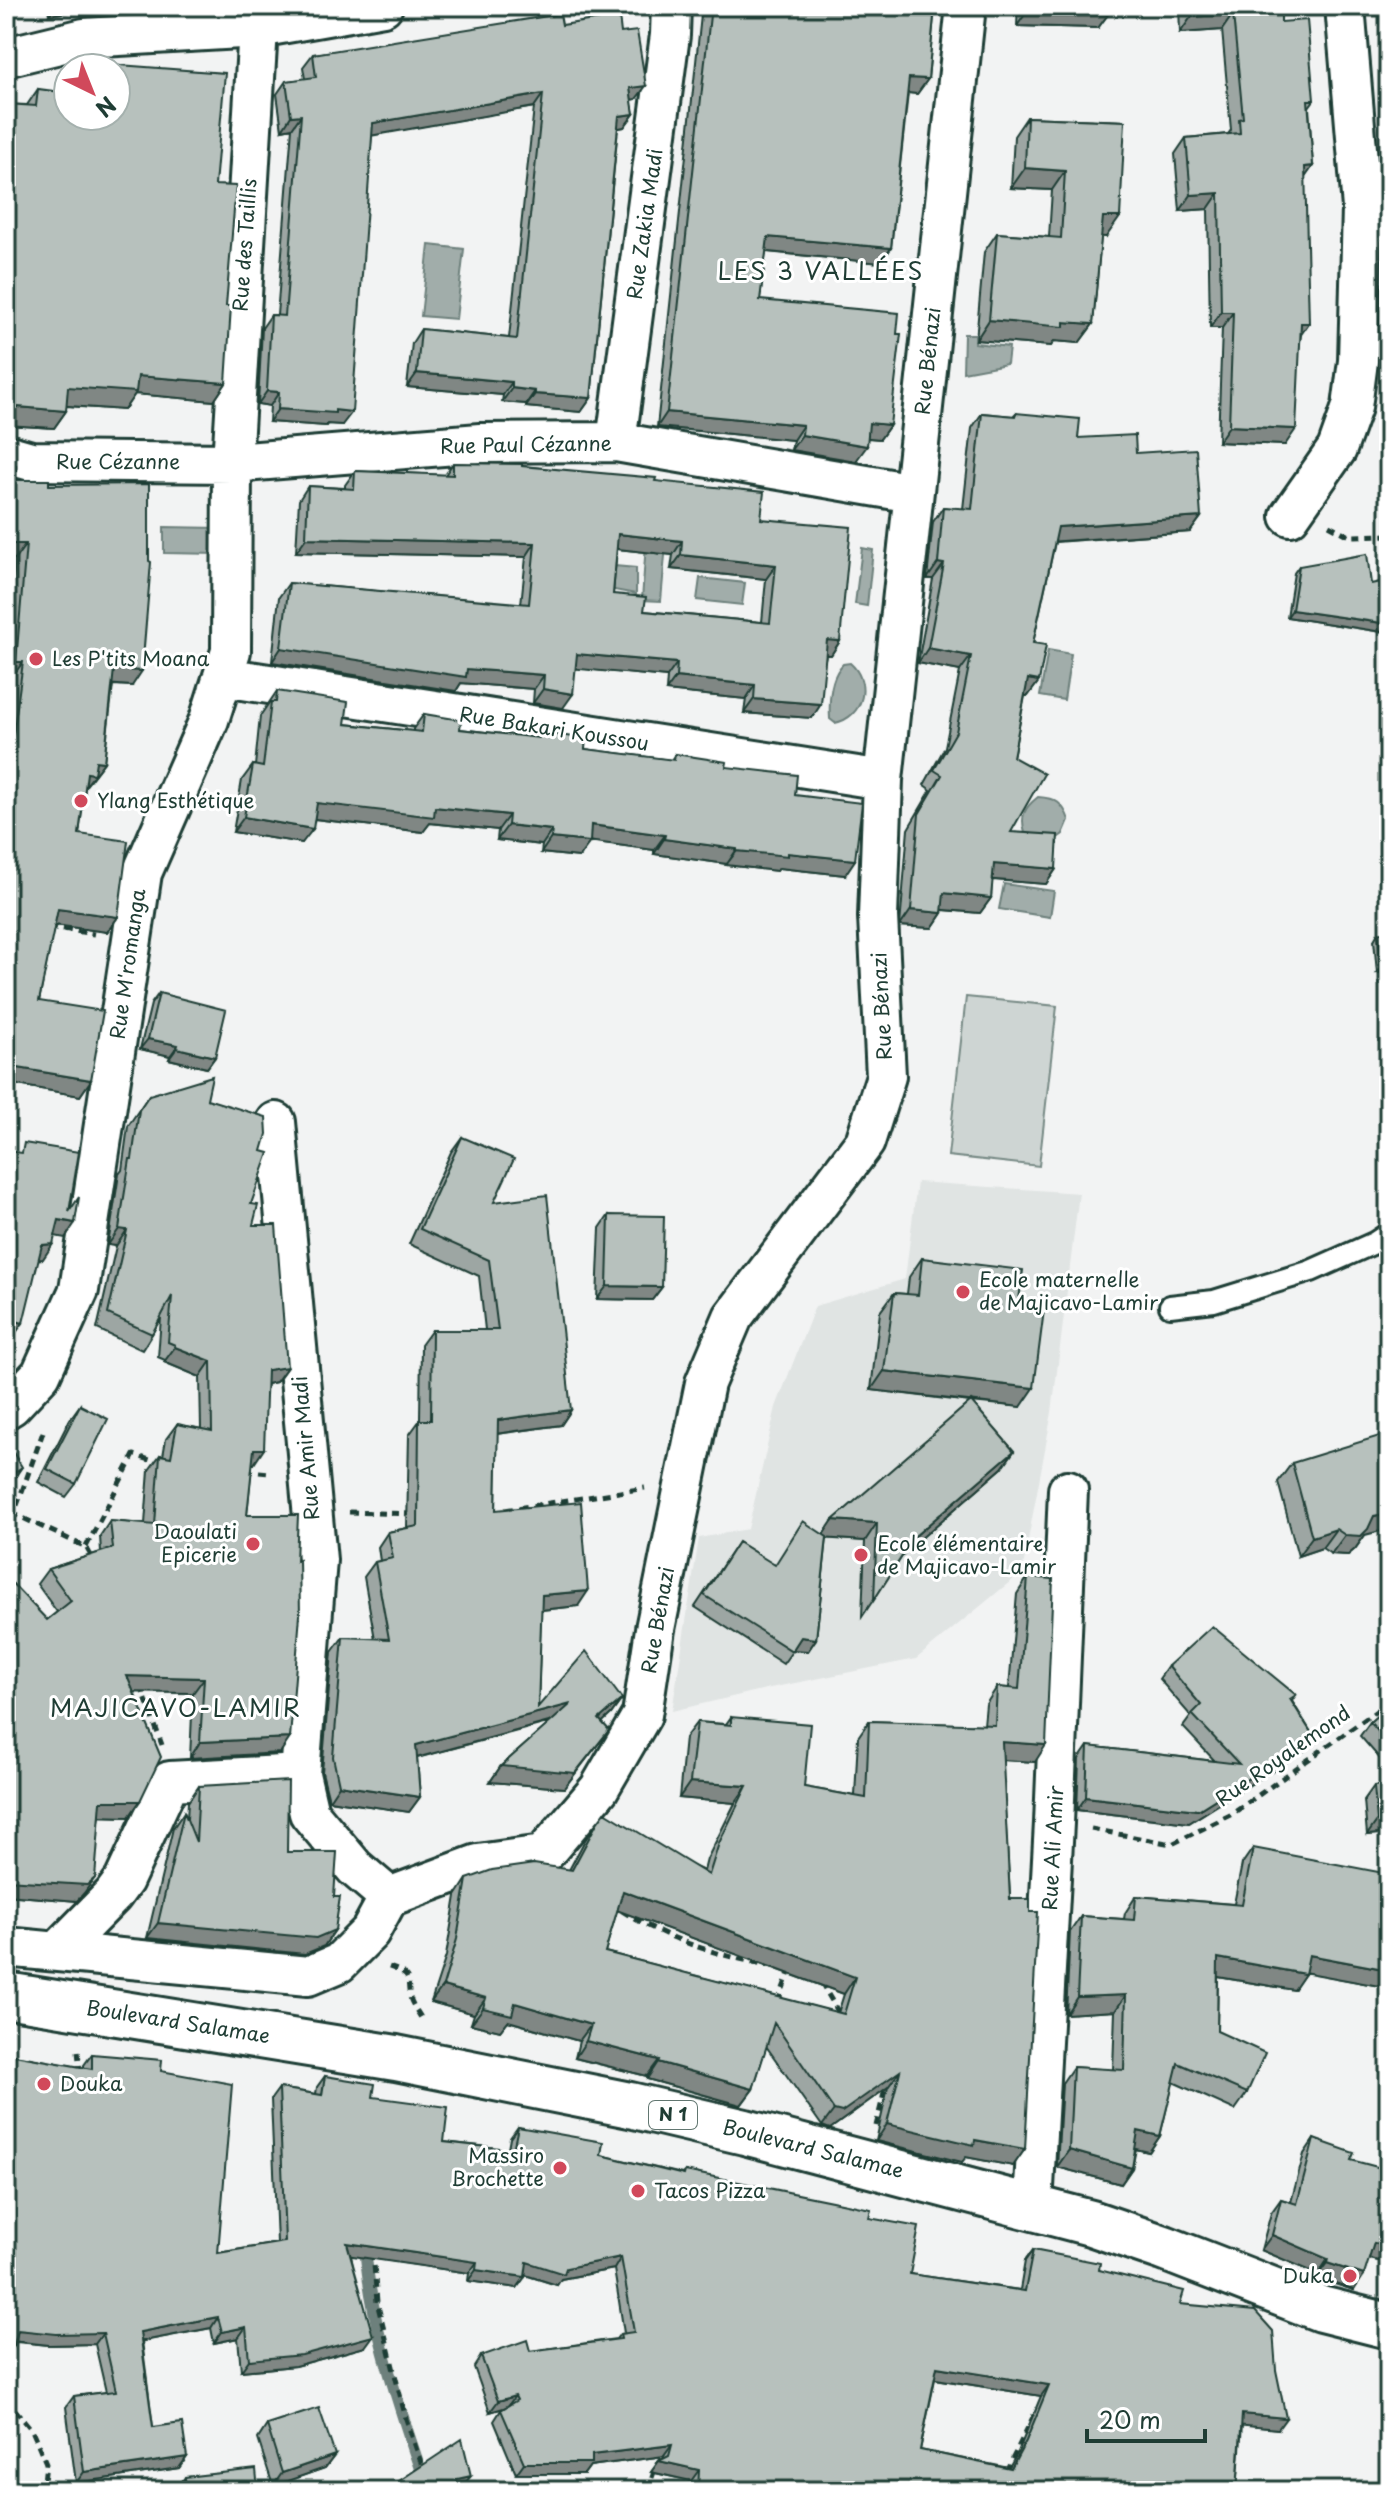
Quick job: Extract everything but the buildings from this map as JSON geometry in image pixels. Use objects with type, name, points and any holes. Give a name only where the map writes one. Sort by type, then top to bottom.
[{"type":"main road","name":"Boulevard Salamae","points":[[6,1995],[424,2063],[630,2105],[1033,2206],[1137,2238],[1321,2309],[1389,2326]]},
{"type":"main road","name":"Boulevard Salamae","points":[[1321,2309],[1389,2349]]},
{"type":"street","points":[[6,57],[84,38],[258,28],[383,6]]},
{"type":"street","name":"Rue Zakia Madi","points":[[616,442],[670,35],[671,6]]},
{"type":"street","name":"Rue Bénazi","points":[[389,1897],[478,1864],[543,1855],[599,1789],[642,1715],[655,1629],[705,1383],[733,1317],[865,1142],[886,1076],[878,917],[883,780],[966,6]]},
{"type":"street","points":[[1290,516],[1337,449],[1352,407],[1376,207],[1345,6]]},
{"type":"street","name":"Rue des Taillis","points":[[232,463],[258,28]]},
{"type":"street","name":"Rue Paul Cézanne","points":[[232,463],[480,443],[616,442],[913,493]]},
{"type":"street","name":"Rue Cézanne","points":[[6,454],[31,461],[232,463]]},
{"type":"street","name":"Rue M'romanga","points":[[14,1402],[41,1374],[79,1290],[142,873],[209,720],[231,651],[232,463]]},
{"type":"street","name":"Rue Bakari Koussou","points":[[224,677],[883,780]]},
{"type":"street","name":"Rue Amir Madi","points":[[276,1122],[317,1560],[300,1774],[309,1813],[355,1868],[389,1897]]},
{"type":"street","name":"Rue Ali Amir","points":[[1033,2206],[1068,1490]]},
{"type":"street","points":[[59,1950],[124,1880],[170,1781],[300,1774]]},
{"type":"street","points":[[6,1947],[308,1976],[339,1963],[370,1932],[389,1897]]},
{"type":"lane","points":[[1170,1306],[1214,1301],[1311,1271],[1374,1243],[1389,1233]]},
{"type":"path","points":[[1290,516],[1319,519],[1350,536],[1389,535]]},
{"type":"path","points":[[42,926],[131,939]]},
{"type":"path","points":[[14,1402],[44,1426],[14,1514],[86,1547],[98,1573]]},
{"type":"path","points":[[86,1547],[134,1455],[162,1463]]},
{"type":"path","points":[[235,1471],[310,1493],[420,1514]]},
{"type":"path","points":[[498,1511],[685,1482]]},
{"type":"path","points":[[137,1676],[161,1741],[170,1781]]},
{"type":"path","name":"Rue Royalemond","points":[[1054,1823],[1172,1844],[1232,1814],[1389,1702]]},
{"type":"path","points":[[612,1904],[634,1919],[687,1944],[734,1959],[804,1972]]},
{"type":"path","points":[[349,1953],[403,1972],[410,1982],[410,1999],[423,2020],[424,2063]]},
{"type":"path","points":[[775,2008],[790,1970]]},
{"type":"path","points":[[818,1974],[844,2021]]},
{"type":"path","points":[[78,2051],[81,2081]]},
{"type":"path","points":[[866,2163],[887,2081]]},
{"type":"path","points":[[372,2243],[377,2302],[406,2419],[424,2472]]},
{"type":"path","points":[[6,2399],[32,2430],[46,2463],[43,2491]]},
{"type":"path","points":[[1001,2481],[1039,2404]]},
{"type":"path","points":[[648,2489],[657,2464],[674,2444]]},
{"type":"path","points":[[521,2490],[701,2490]]},
{"type":"shaded area","points":[[429,245],[464,249],[456,319],[421,316]]},
{"type":"shaded area","points":[[964,334],[975,334],[975,343],[1009,347],[1007,364],[963,372]]},
{"type":"shaded area","points":[[164,527],[220,528],[219,554],[164,553]]},
{"type":"shaded area","points":[[646,543],[666,544],[661,601],[642,600]]},
{"type":"shaded area","points":[[862,548],[873,550],[867,606],[855,604]]},
{"type":"shaded area","points":[[603,565],[636,568],[636,594],[598,587]]},
{"type":"shaded area","points":[[700,578],[745,583],[742,605],[697,600]]},
{"type":"shaded area","points":[[1048,650],[1071,654],[1064,700],[1040,696]]},
{"type":"shaded area","points":[[850,663],[861,680],[862,698],[853,714],[835,723],[830,719],[833,683],[843,664]]},
{"type":"shaded area","points":[[1038,797],[1058,802],[1069,820],[1063,834],[1052,842],[1025,833],[1024,813]]},
{"type":"shaded area","points":[[1004,884],[1054,891],[1050,917],[999,909]]},
{"type":"shaded area","points":[[966,997],[1057,1006],[1039,1166],[948,1156]]},
{"type":"shaded area","name":"Ecole élémentaire de Majicavo-Lamir","points":[[917,1182],[1079,1193],[1052,1412],[1022,1572],[916,1659],[672,1711],[699,1538],[748,1529],[776,1407],[815,1306],[905,1279]]},
{"type":"waterway","points":[[365,2244],[373,2304],[386,2362],[423,2478],[432,2491]]},
{"type":"place","name":"Les P'tits Moana","points":[[36,659]]},
{"type":"place","name":"Ylang Esthétique","points":[[81,801]]},
{"type":"place","name":"Ecole maternelle de Majicavo-Lamir","points":[[963,1292]]},
{"type":"place","name":"Daoulati Epicerie","points":[[253,1544]]},
{"type":"place","name":"Ecole élémentaire de Majicavo-Lamir","points":[[861,1555]]},
{"type":"place","name":"Douka","points":[[44,2084]]},
{"type":"place","name":"Massiro Brochette","points":[[560,2168]]},
{"type":"place","name":"Tacos Pizza","points":[[638,2191]]},
{"type":"place","name":"Duka","points":[[1350,2276]]},
{"type":"district","name":"LES 3 VALLÉES","points":[[821,272]]},
{"type":"district","name":"MAJICAVO-LAMIR","points":[[176,1709]]}]
